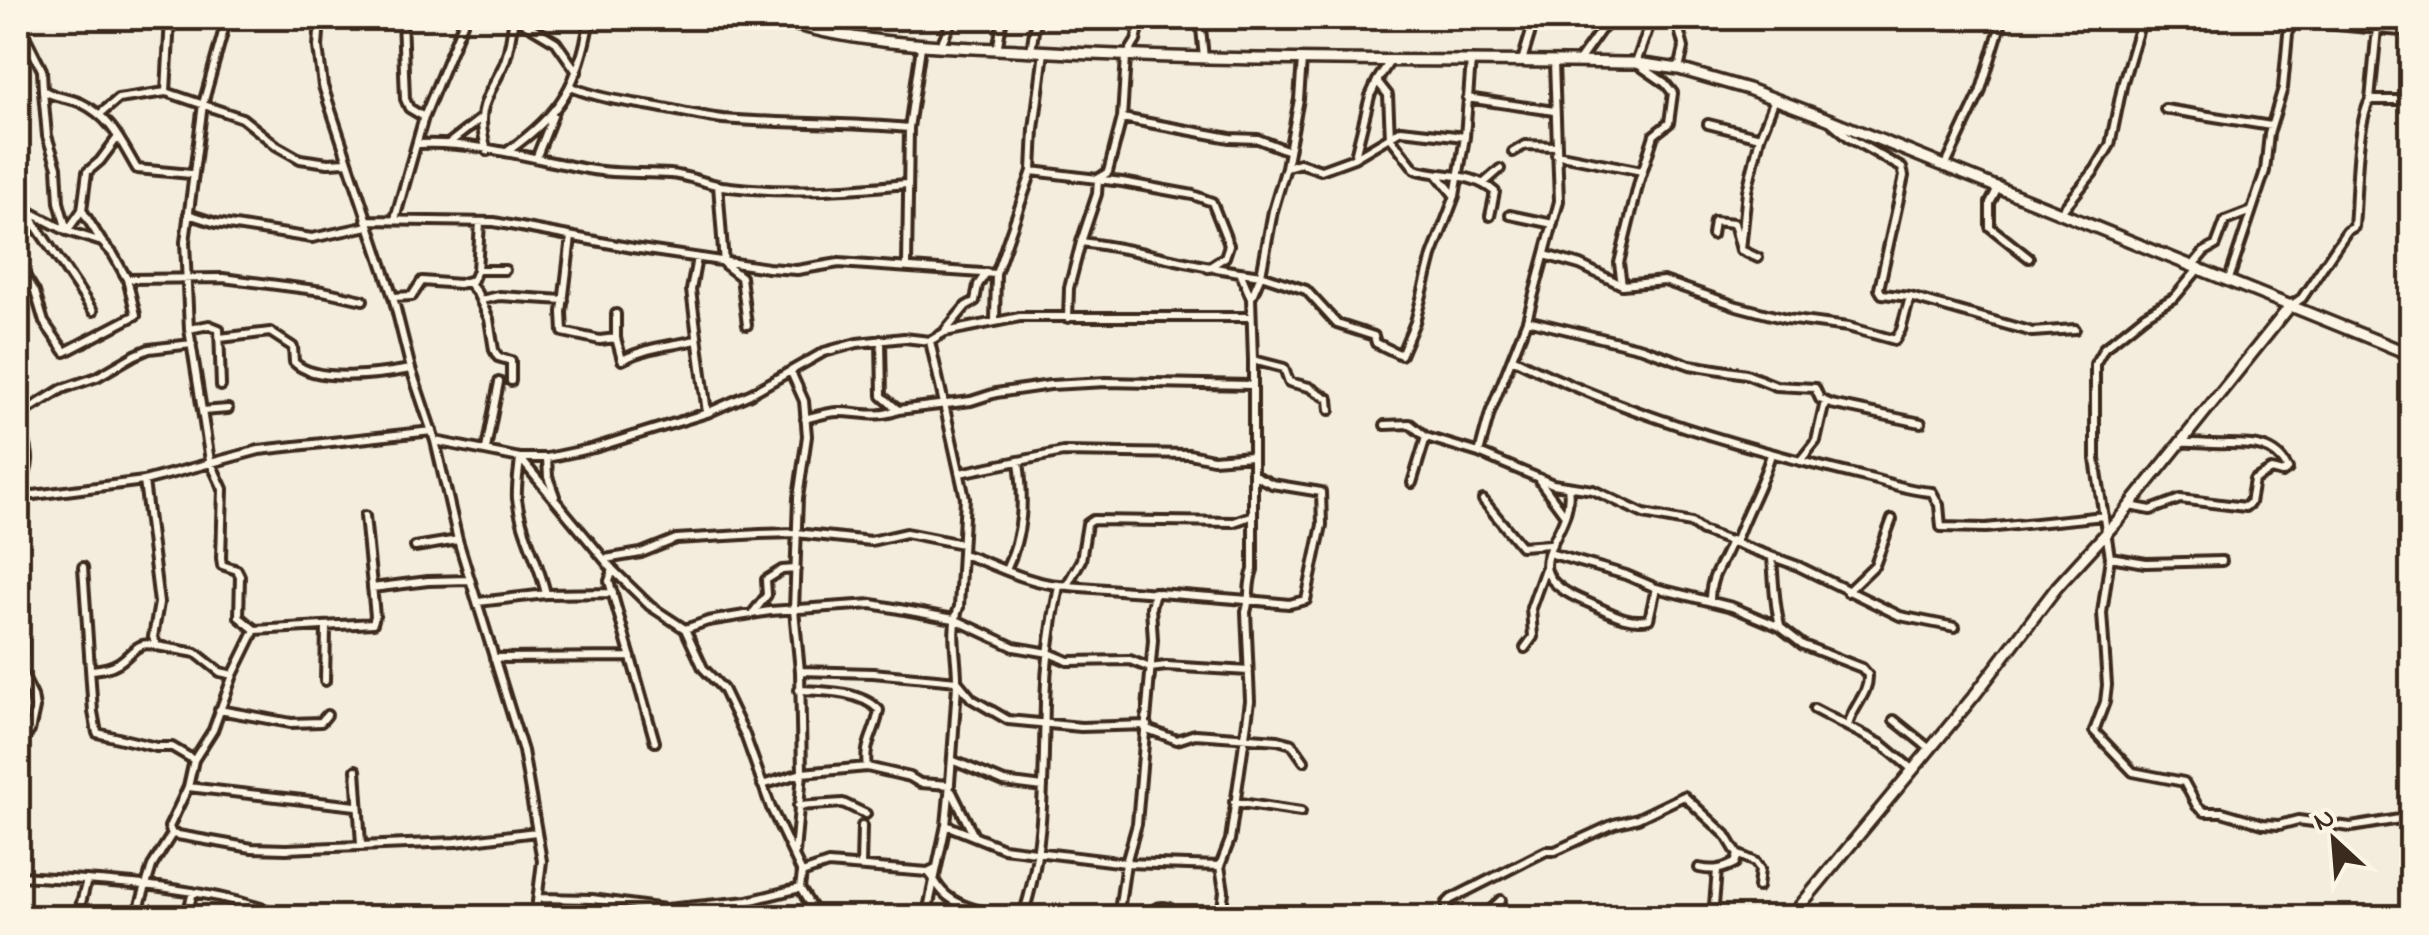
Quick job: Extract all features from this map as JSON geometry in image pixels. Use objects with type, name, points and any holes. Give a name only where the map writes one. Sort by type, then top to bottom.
[{"type":"street","points":[[166,92],[170,18]]},
{"type":"street","points":[[227,18],[202,104],[188,214],[185,278],[210,461],[223,488],[220,558],[222,565],[237,570],[240,576],[239,617],[255,630],[373,622],[364,516]]},
{"type":"street","points":[[320,18],[319,68],[346,162],[393,297],[411,369],[436,441],[458,540],[523,751],[542,861],[535,918]]},
{"type":"street","points":[[402,18],[405,99],[409,108],[424,117]]},
{"type":"street","points":[[395,219],[424,117],[465,18]]},
{"type":"street","points":[[448,144],[480,118],[494,78],[504,63],[515,18],[556,42],[578,73]]},
{"type":"street","points":[[506,152],[553,114],[571,87],[578,73],[590,18]]},
{"type":"street","points":[[772,18],[816,32],[921,47],[1126,57],[1636,63],[1680,69],[1828,119],[2412,354]]},
{"type":"street","points":[[940,48],[953,18]]},
{"type":"street","points":[[996,51],[1003,18]]},
{"type":"street","points":[[1031,51],[1036,18]]},
{"type":"street","points":[[1068,318],[1069,288],[1098,180],[1108,172],[1122,118],[1126,57],[1136,41],[1141,18]]},
{"type":"street","points":[[1200,18],[1204,58]]},
{"type":"street","points":[[1522,61],[1535,18]]},
{"type":"street","points":[[1600,31],[1605,18]]},
{"type":"street","points":[[1578,62],[1600,31],[1615,18]]},
{"type":"street","points":[[1636,63],[1652,18]]},
{"type":"street","points":[[1676,18],[1684,48],[1680,69]]},
{"type":"street","points":[[1946,165],[1980,93],[2003,18]]},
{"type":"street","points":[[2060,212],[2110,145],[2142,18]]},
{"type":"street","points":[[2229,280],[2266,171],[2271,126],[2283,88],[2288,34],[2294,18]]},
{"type":"street","points":[[2308,18],[2314,23],[2412,32]]},
{"type":"street","points":[[1790,918],[2066,576],[2130,506],[2291,306],[2302,298],[2346,231],[2354,227],[2362,126],[2370,100],[2378,18]]},
{"type":"street","points":[[18,22],[42,70],[47,136],[57,167],[58,202],[67,231]]},
{"type":"street","points":[[18,58],[28,55],[30,45]]},
{"type":"street","points":[[907,266],[909,128],[921,47]]},
{"type":"street","points":[[994,322],[996,274],[1032,171],[1044,52]]},
{"type":"street","points":[[1221,918],[1224,891],[1220,866],[1230,840],[1250,701],[1246,612],[1250,600],[1246,586],[1253,570],[1251,298],[1261,275],[1286,167],[1302,58]]},
{"type":"street","points":[[1081,242],[1261,275],[1306,290],[1337,324],[1374,336],[1376,343],[1401,355],[1416,322],[1432,256],[1460,175],[1471,59]]},
{"type":"street","points":[[1354,158],[1370,96],[1391,60]]},
{"type":"street","points":[[1479,454],[1490,413],[1526,320],[1559,201],[1554,63]]},
{"type":"street","points":[[1622,285],[1619,263],[1642,171],[1654,135],[1669,123],[1673,92],[1636,63]]},
{"type":"street","points":[[1377,81],[1388,96],[1390,137],[1415,169],[1460,175],[1484,183],[1495,192],[1490,216]]},
{"type":"street","points":[[571,87],[622,102],[724,119],[909,128]]},
{"type":"street","points":[[43,90],[100,114],[111,124],[136,169],[192,174]]},
{"type":"street","points":[[100,114],[118,99],[166,92],[251,122],[300,159],[346,162]]},
{"type":"street","points":[[1467,98],[1520,109],[1554,111]]},
{"type":"street","points":[[1741,250],[1746,191],[1775,99]]},
{"type":"street","points":[[2370,100],[2412,100]]},
{"type":"street","points":[[2164,109],[2271,126]]},
{"type":"street","points":[[537,156],[551,128],[553,114]]},
{"type":"street","points":[[480,118],[487,150]]},
{"type":"street","points":[[1122,118],[1230,138],[1258,138],[1289,147]]},
{"type":"street","points":[[1828,119],[1850,140],[1902,168],[1904,176],[1879,289],[1882,294],[1910,296],[2032,332],[2075,329]]},
{"type":"street","points":[[1708,124],[1760,137]]},
{"type":"street","points":[[338,131],[351,129]]},
{"type":"street","points":[[1286,167],[1300,162],[1321,170],[1354,158],[1400,130],[1465,137]]},
{"type":"street","points":[[67,231],[82,210],[87,172],[118,137]]},
{"type":"street","points":[[418,144],[448,144],[537,156],[591,170],[673,174],[718,185],[805,190],[906,184]]},
{"type":"street","points":[[1513,152],[1526,145],[1642,171]]},
{"type":"street","points":[[1484,183],[1500,170]]},
{"type":"street","points":[[1032,171],[1193,194],[1212,202],[1230,245],[1225,258],[1207,268]]},
{"type":"street","points":[[1437,174],[1455,196]]},
{"type":"street","points":[[18,185],[36,226],[93,311]]},
{"type":"street","points":[[718,185],[720,247],[724,264],[741,277],[747,325]]},
{"type":"street","points":[[1999,186],[1990,203],[1990,227],[2029,258]]},
{"type":"street","points":[[18,264],[35,292],[44,322],[65,352],[136,315],[127,279],[82,210]]},
{"type":"street","points":[[2251,211],[2225,221],[2216,244],[2204,252],[2175,297],[2145,315],[2098,356],[2095,459],[2110,557],[2102,612],[2107,684],[2094,731],[2134,772],[2184,782],[2205,812],[2222,812],[2272,825],[2298,820],[2351,827],[2412,817]]},
{"type":"street","points":[[30,212],[67,231],[102,242]]},
{"type":"street","points":[[188,214],[216,223],[312,238],[395,219],[494,222],[724,264],[797,270],[839,263],[996,274]]},
{"type":"street","points":[[1510,216],[1553,224]]},
{"type":"street","points":[[1712,235],[1714,221],[1734,224],[1741,250],[1758,258]]},
{"type":"street","points":[[393,297],[414,295],[422,281],[468,282],[475,277],[480,222]]},
{"type":"street","points":[[571,238],[564,332],[600,340],[616,338]]},
{"type":"street","points":[[1545,255],[1580,265],[1622,285],[1664,281],[1709,299],[1786,319],[1848,327],[1895,340],[1910,296]]},
{"type":"street","points":[[697,258],[691,290],[707,413]]},
{"type":"street","points":[[477,270],[506,270]]},
{"type":"street","points":[[1240,272],[1251,298]]},
{"type":"street","points":[[436,441],[486,448],[520,458],[546,458],[594,448],[707,413],[824,352],[881,340],[930,341],[975,301],[978,285],[986,273]]},
{"type":"street","points":[[127,279],[249,281],[324,290],[363,300]]},
{"type":"street","points":[[468,282],[481,300],[494,338],[494,350],[498,357],[511,361],[510,381]]},
{"type":"street","points":[[481,300],[500,296],[564,300]]},
{"type":"street","points":[[616,314],[616,338],[622,360],[650,346],[696,340]]},
{"type":"street","points":[[944,332],[1020,317],[1250,317]]},
{"type":"street","points":[[1526,320],[1642,348],[1690,365],[1746,374],[1776,386],[1815,388],[1825,402],[1921,423]]},
{"type":"street","points":[[189,328],[214,325],[219,329],[221,386]]},
{"type":"street","points":[[220,338],[270,332],[293,347],[294,362],[299,368],[335,376],[411,369]]},
{"type":"street","points":[[876,414],[882,396],[881,340]]},
{"type":"street","points":[[926,918],[946,825],[954,761],[954,619],[959,607],[965,498],[930,341]]},
{"type":"street","points":[[18,494],[30,452],[18,416],[62,388],[97,377],[134,355],[149,349],[192,344]]},
{"type":"street","points":[[1512,358],[1660,421],[1799,462],[1932,492],[1939,505],[1941,527],[1986,528],[2104,516]]},
{"type":"street","points":[[1254,360],[1284,368],[1289,382],[1328,399],[1330,410]]},
{"type":"street","points":[[790,372],[804,401],[807,436],[796,533],[794,610],[800,671],[802,773],[795,854]]},
{"type":"street","points":[[486,448],[499,382]]},
{"type":"street","points":[[805,420],[836,412],[886,415],[1050,385],[1252,385]]},
{"type":"street","points":[[882,396],[898,410]]},
{"type":"street","points":[[1799,462],[1816,441],[1825,402]]},
{"type":"street","points":[[202,411],[228,409]]},
{"type":"street","points":[[1385,424],[1410,424],[1426,437],[1536,477],[1593,490],[1644,514],[1692,523],[1702,531],[1798,566],[1900,616],[1955,628]]},
{"type":"street","points":[[18,494],[144,480],[259,450],[432,431]]},
{"type":"street","points":[[1412,483],[1426,437]]},
{"type":"street","points":[[2130,506],[2151,510],[2180,499],[2245,507],[2250,503],[2254,480],[2271,470],[2282,472],[2288,468],[2268,448],[2255,444],[2178,443]]},
{"type":"street","points":[[960,472],[1063,452],[1189,454],[1213,459],[1252,456]]},
{"type":"street","points":[[1710,601],[1710,580],[1726,557],[1744,511],[1766,474],[1771,454]]},
{"type":"street","points":[[520,458],[613,570],[650,606],[685,629],[703,668],[723,689],[745,735],[762,785],[802,873],[800,888],[818,918]]},
{"type":"street","points":[[520,458],[517,496],[546,594]]},
{"type":"street","points":[[546,458],[548,477],[558,502]]},
{"type":"street","points":[[1006,570],[1018,545],[1024,513],[1019,461]]},
{"type":"street","points":[[962,554],[1063,586],[1289,604],[1306,600],[1322,525],[1322,492],[1272,484],[1254,475]]},
{"type":"street","points":[[1536,477],[1565,515]]},
{"type":"street","points":[[144,480],[159,603],[153,636],[157,646],[163,648]]},
{"type":"street","points":[[1526,648],[1533,637],[1531,608],[1565,515],[1568,487]]},
{"type":"street","points":[[1483,500],[1521,546],[1550,548],[1656,588],[1710,601],[1780,627],[1803,645],[1862,668],[1868,675],[1869,688],[1848,727]]},
{"type":"street","points":[[928,872],[943,892],[959,902],[1008,916],[1022,916],[1029,901],[1044,787],[1048,653],[1063,586],[1081,560],[1087,524],[1093,520],[1234,522],[1250,516]]},
{"type":"street","points":[[1847,592],[1875,565],[1892,519]]},
{"type":"street","points":[[604,560],[676,540],[796,533],[871,540],[906,533],[962,544]]},
{"type":"street","points":[[415,547],[458,540]]},
{"type":"street","points":[[2110,557],[2146,563],[2222,561]]},
{"type":"street","points":[[1772,558],[1774,605],[1780,627]]},
{"type":"street","points":[[83,568],[97,733],[172,747],[194,760]]},
{"type":"street","points":[[751,614],[766,595],[766,580],[782,570],[796,569]]},
{"type":"street","points":[[1545,569],[1549,578],[1570,595],[1616,616],[1646,621],[1656,588]]},
{"type":"street","points":[[613,570],[609,581],[654,742]]},
{"type":"street","points":[[372,588],[471,580]]},
{"type":"street","points":[[1118,918],[1126,863],[1136,834],[1155,592]]},
{"type":"street","points":[[478,602],[546,594],[613,593]]},
{"type":"street","points":[[1234,598],[1246,612]]},
{"type":"street","points":[[685,629],[751,614],[872,604],[954,619],[1014,647],[1068,661],[1130,660],[1150,668],[1249,671]]},
{"type":"street","points":[[18,764],[20,741],[30,732],[35,708],[34,696],[21,672],[24,608]]},
{"type":"street","points":[[324,681],[326,628]]},
{"type":"street","points":[[172,834],[169,828],[188,787],[194,760],[212,730],[255,630]]},
{"type":"street","points":[[92,670],[113,667],[136,646],[148,643],[196,653],[220,672],[233,675]]},
{"type":"street","points":[[494,658],[632,657]]},
{"type":"street","points":[[800,671],[957,681],[972,699],[1008,720],[1081,727],[1147,727],[1177,740],[1196,734],[1244,737],[1292,744],[1304,760]]},
{"type":"street","points":[[799,690],[852,696],[879,710],[878,724],[866,745],[867,767]]},
{"type":"street","points":[[1814,709],[1883,745],[1913,770]]},
{"type":"street","points":[[219,710],[290,723],[321,722],[327,714]]},
{"type":"street","points":[[1894,720],[1930,749]]},
{"type":"street","points":[[954,761],[1004,782],[1044,787]]},
{"type":"street","points":[[762,785],[802,773],[867,767],[920,782],[950,785]]},
{"type":"street","points":[[356,770],[361,844]]},
{"type":"street","points":[[950,785],[974,835]]},
{"type":"street","points":[[188,787],[356,806]]},
{"type":"street","points":[[1452,918],[1446,904],[1451,899],[1546,851],[1555,851],[1614,824],[1638,818],[1684,796],[1726,835],[1738,854],[1760,868],[1758,887]]},
{"type":"street","points":[[1234,802],[1300,812]]},
{"type":"street","points":[[798,806],[843,803],[866,814]]},
{"type":"street","points":[[946,825],[1003,848],[1036,853],[1126,863],[1220,866]]},
{"type":"street","points":[[860,866],[862,826]]},
{"type":"street","points":[[172,834],[252,848],[286,849],[456,842],[536,832]]},
{"type":"street","points":[[136,918],[152,866],[172,834]]},
{"type":"street","points":[[1699,868],[1718,870],[1735,863],[1738,854]]},
{"type":"street","points":[[802,873],[828,864],[928,872],[937,868]]},
{"type":"street","points":[[1717,918],[1714,905],[1718,870]]},
{"type":"street","points":[[18,876],[193,892],[258,906],[291,918]]},
{"type":"street","points":[[77,918],[87,880]]},
{"type":"street","points":[[539,898],[592,899],[665,908],[748,900],[800,888]]},
{"type":"street","points":[[186,918],[193,892]]},
{"type":"street","points":[[1482,918],[1501,900]]},
{"type":"street","points":[[1146,918],[1162,906],[1169,908],[1174,918]]},
{"type":"street","points":[[665,908],[673,918]]}]
